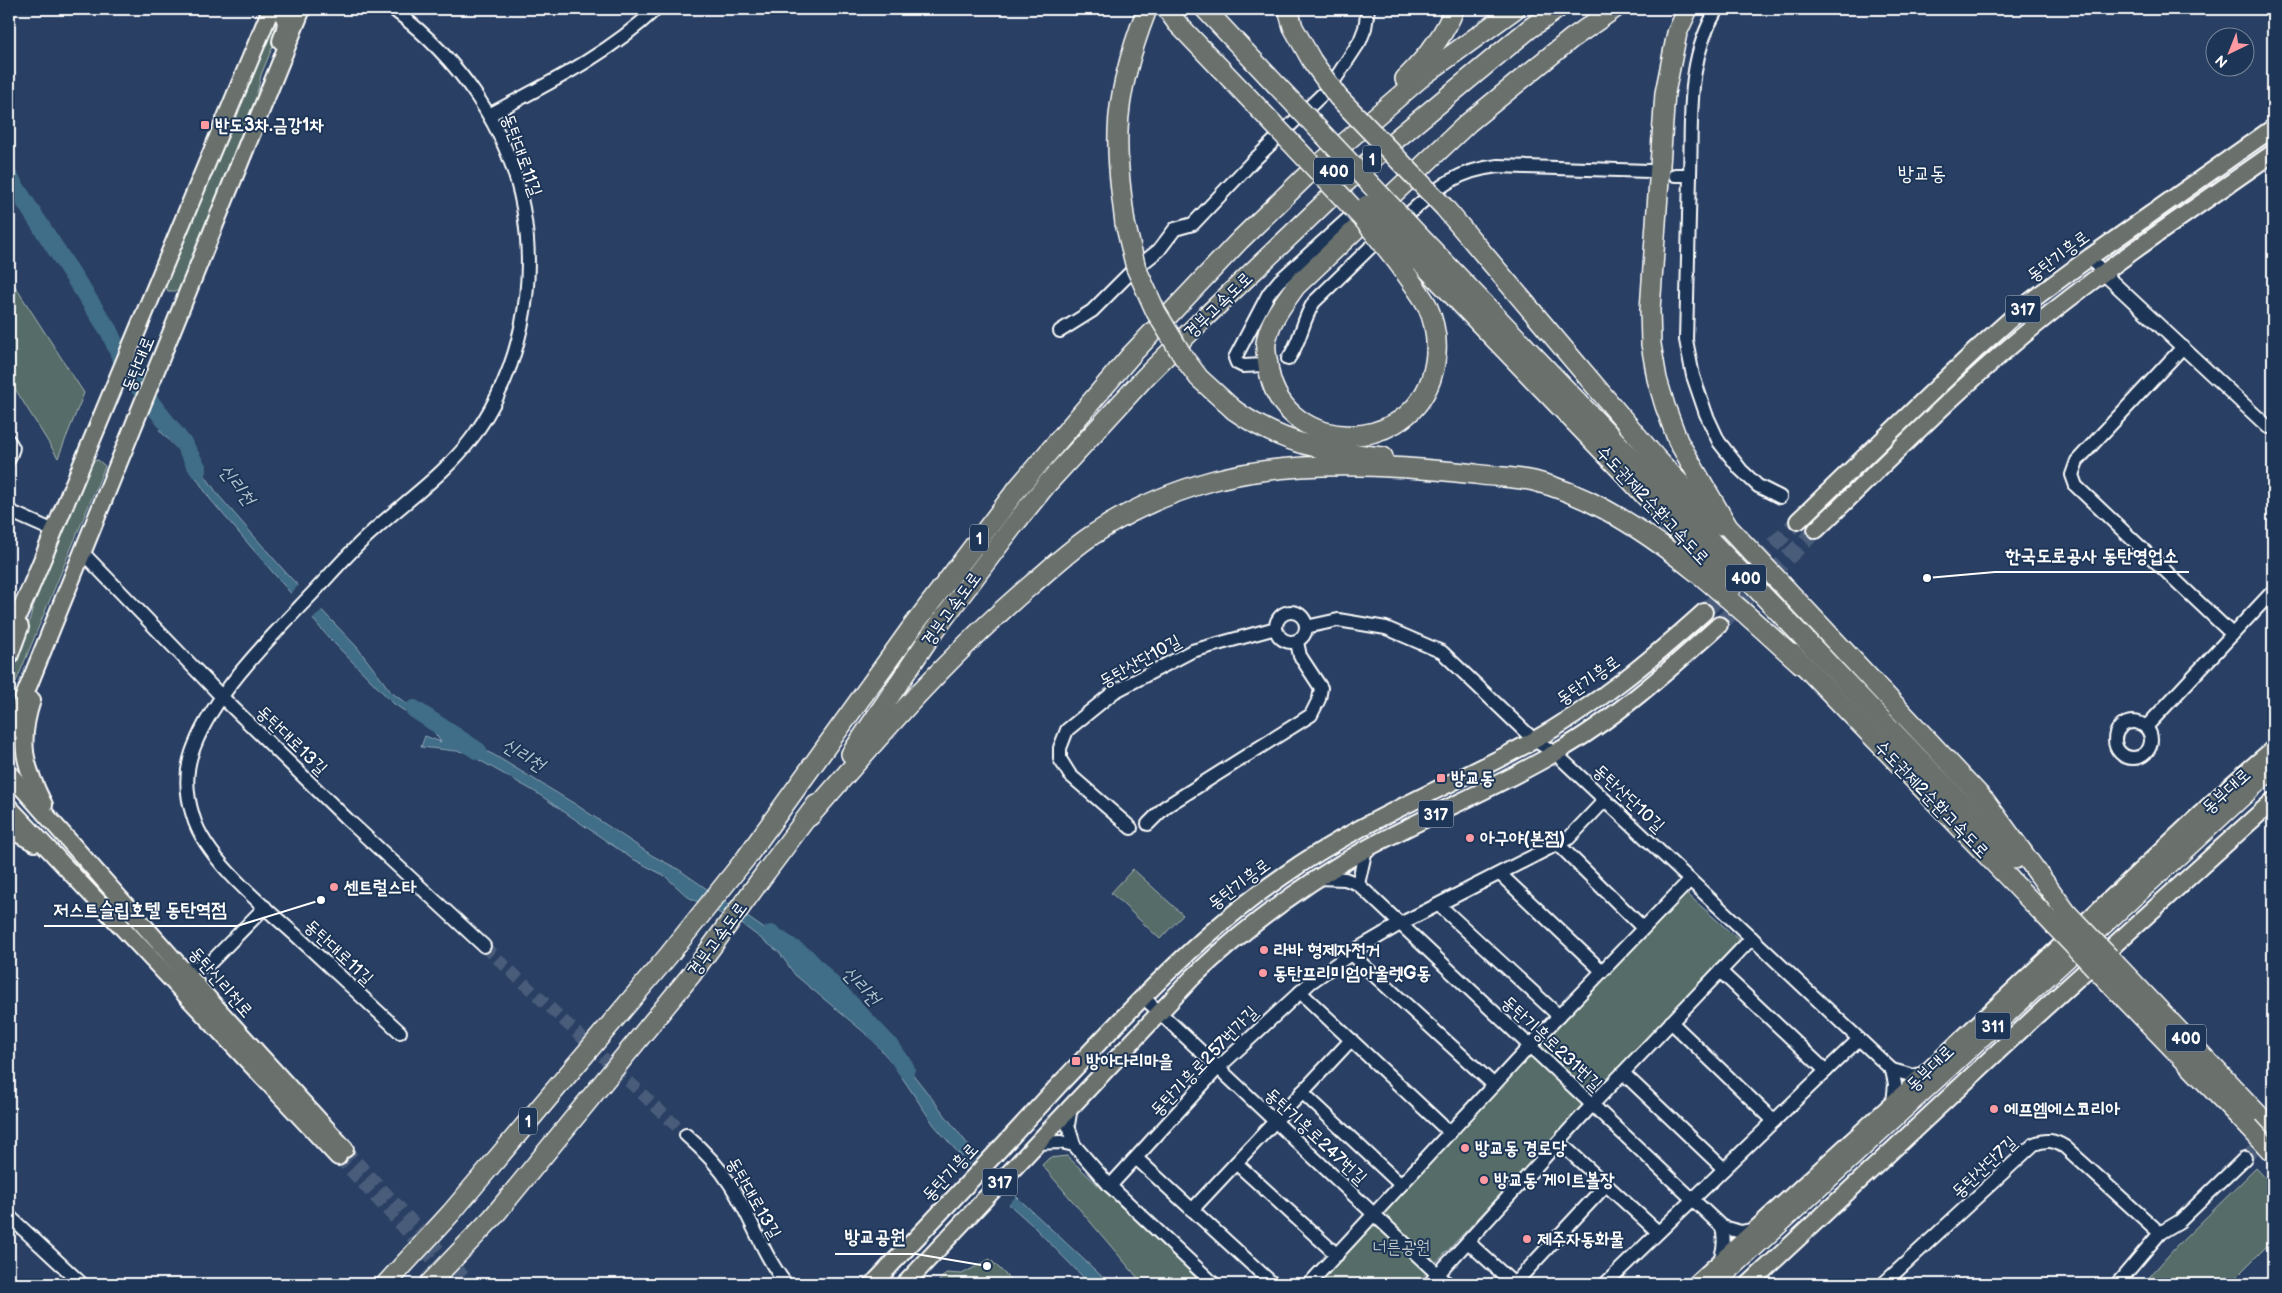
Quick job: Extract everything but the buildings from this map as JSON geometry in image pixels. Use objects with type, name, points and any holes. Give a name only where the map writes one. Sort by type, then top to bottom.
[{"type":"highway","points":[[1147,9],[1127,72],[1118,129],[1120,181],[1125,223],[1136,268],[1156,312],[1184,358],[1199,378],[1234,410],[1254,424],[1274,435],[1301,444],[1351,453],[1410,459],[1534,481],[1569,493],[1604,509],[1653,539],[1734,604],[1801,664]]},
{"type":"highway","points":[[1167,9],[1256,86],[1364,220],[1412,253],[1435,329],[1438,351],[1428,385],[1415,407],[1391,426],[1371,434],[1339,436],[1322,431],[1298,418],[1280,399],[1269,378],[1265,343],[1274,318],[1296,286],[1468,123],[1571,39],[1614,9]]},
{"type":"highway","name":"수도권제2순환고속도로","points":[[1179,9],[1256,86],[1412,253],[1622,471],[1801,664],[2060,919]]},
{"type":"highway","name":"수도권제2순환고속도로","points":[[1205,9],[1256,86]]},
{"type":"highway","points":[[1288,9],[1292,27],[1312,61],[1338,97],[1444,207],[1692,498],[1765,569]]},
{"type":"highway","points":[[1348,140],[1410,74],[1437,41],[1449,22],[1454,9]]},
{"type":"highway","name":"경부고속도로","points":[[386,1284],[451,1213],[668,956],[746,858],[910,630],[1057,439],[1132,354],[1233,248],[1306,176],[1424,75],[1515,9]]},
{"type":"highway","name":"경부고속도로","points":[[429,1284],[493,1217],[691,974],[810,816],[929,638],[976,574],[1046,486],[1199,323],[1359,170],[1528,29],[1557,9]]},
{"type":"highway","points":[[1688,9],[1678,33],[1665,93],[1650,310],[1651,344],[1657,380],[1678,441],[1728,527],[1765,569],[1976,791],[2060,919]]},
{"type":"highway","name":"수도권제2순환고속도로","points":[[1412,253],[2262,1125],[2273,1153]]},
{"type":"highway","points":[[810,816],[905,708],[964,645],[1000,611],[1090,537],[1147,504],[1185,489],[1216,480],[1283,468],[1422,468],[1534,481]]},
{"type":"highway","name":"동부대로","points":[[1714,1284],[2273,768]]},
{"type":"highway","name":"동부대로","points":[[1729,1284],[2235,817],[2273,785]]},
{"type":"main road","name":"동탄대로","points":[[9,636],[270,9]]},
{"type":"main road","points":[[276,9],[284,15],[287,23],[274,61],[276,74]]},
{"type":"main road","name":"동탄대로","points":[[9,734],[13,710],[59,610],[302,9]]},
{"type":"main road","name":"동탄기흥로","points":[[1798,520],[1976,350],[2032,300],[2273,128]]},
{"type":"main road","name":"317","points":[[1816,530],[1992,362],[2103,273],[2273,153]]},
{"type":"main road","points":[[9,611],[30,589]]},
{"type":"main road","points":[[9,657],[20,629],[30,589]]},
{"type":"main road","points":[[57,829],[29,773],[23,745],[27,714],[59,610]]},
{"type":"main road","name":"동탄기흥로","points":[[873,1284],[1142,996],[1216,926],[1286,874],[1360,828],[1481,769],[1534,740],[1633,674],[1704,612]]},
{"type":"main road","name":"317","points":[[904,1284],[1193,977],[1238,936],[1318,878],[1366,849],[1556,753],[1621,708],[1719,625]]},
{"type":"main road","name":"동부대로","points":[[1696,1284],[1927,1072],[2229,787],[2273,749]]},
{"type":"main road","name":"동탄신리천로","points":[[9,773],[184,969],[342,1153],[53,856],[9,807]]},
{"type":"main road","points":[[1749,1284],[2037,1015],[2273,801]]},
{"type":"main road","points":[[9,830],[32,841],[53,856]]},
{"type":"street","name":"동탄대로11길","points":[[393,9],[413,24],[446,55],[489,115],[515,175],[522,198],[529,262],[527,294],[517,344],[498,394],[462,451],[429,484],[371,532],[266,643],[223,698],[201,731],[192,750],[187,786],[193,819],[203,839],[218,860],[265,908],[400,1032]]},
{"type":"street","points":[[489,115],[584,64],[619,40],[656,9]]},
{"type":"street","points":[[1060,331],[1092,311],[1130,273],[1159,250],[1175,228],[1193,224],[1251,163],[1330,87],[1360,41],[1366,28],[1368,9]]},
{"type":"street","points":[[1717,9],[1706,27],[1694,67],[1686,340],[1693,376],[1706,414],[1719,442],[1741,470],[1758,486],[1780,497]]},
{"type":"street","points":[[1288,359],[1295,349],[1306,314],[1314,302],[1373,244],[1455,177],[1476,168],[1498,166],[1649,171]]},
{"type":"street","points":[[1676,175],[1690,175]]},
{"type":"street","points":[[1264,366],[1243,366],[1236,363],[1235,358],[1269,293],[1279,281],[1349,218]]},
{"type":"street","points":[[2090,257],[2103,273],[2272,428]]},
{"type":"street","points":[[2183,347],[2078,461],[2072,475],[2076,486],[2232,634]]},
{"type":"street","points":[[9,441],[13,448],[9,459]]},
{"type":"street","points":[[9,511],[54,531]]},
{"type":"street","name":"동탄대로13길","points":[[82,552],[223,698],[348,820],[484,946]]},
{"type":"street","points":[[2146,727],[2273,591]]},
{"type":"street","points":[[1288,612],[1298,614],[1305,621],[1306,626],[1304,636],[1297,642],[1283,640],[1276,628],[1279,618],[1288,612]]},
{"type":"street","name":"동탄산단10길","points":[[1306,626],[1338,620],[1386,628],[1442,652],[1534,740],[1556,753],[1892,1070]]},
{"type":"street","name":"동탄산단10길","points":[[1131,828],[1070,775],[1060,759],[1060,748],[1067,730],[1114,692],[1192,651],[1276,628]]},
{"type":"street","points":[[1148,824],[1166,807],[1311,715],[1319,699],[1321,688],[1300,656],[1297,642]]},
{"type":"street","name":"동탄기흥로257번가길","points":[[1110,1186],[1218,1068],[1300,992],[1351,954],[1400,924],[1569,838],[1605,800]]},
{"type":"street","points":[[1558,844],[1643,928]]},
{"type":"street","points":[[1318,878],[1345,879],[1358,884],[1366,849]]},
{"type":"street","points":[[1500,874],[1602,972]]},
{"type":"street","points":[[1309,1284],[1530,1046],[1690,880]]},
{"type":"street","name":"동탄기흥로231번길","points":[[1358,884],[1722,1227]]},
{"type":"street","points":[[1439,905],[1559,1016]]},
{"type":"street","points":[[184,969],[208,965],[265,908]]},
{"type":"street","points":[[1434,1279],[1592,1105],[1752,938]]},
{"type":"street","points":[[1351,954],[1494,1085]]},
{"type":"street","points":[[1720,971],[1826,1071]]},
{"type":"street","points":[[1300,992],[1450,1132]]},
{"type":"street","name":"동탄기흥로247번길","points":[[1142,996],[1374,1214],[1434,1279],[1448,1284]]},
{"type":"street","points":[[1671,1022],[1774,1121]]},
{"type":"street","points":[[1605,1284],[1858,1039]]},
{"type":"street","points":[[1192,1210],[1351,1040]]},
{"type":"street","points":[[1893,1103],[1895,1084],[1892,1070],[1914,1076],[1927,1072]]},
{"type":"street","points":[[1623,1073],[1724,1169]]},
{"type":"street","points":[[1302,1092],[1401,1185]]},
{"type":"street","points":[[1071,1106],[1068,1125],[1074,1145],[1110,1186],[1214,1284]]},
{"type":"street","name":"동탄대로13길","points":[[686,1135],[711,1159],[730,1184],[764,1251],[786,1284]]},
{"type":"street","name":"동탄산단7길","points":[[1882,1284],[2034,1144],[2044,1140],[2056,1141],[2064,1147],[2160,1233]]},
{"type":"street","points":[[1031,1149],[1061,1142],[1074,1145]]},
{"type":"street","points":[[1559,1142],[1658,1232]]},
{"type":"street","points":[[1136,1158],[1273,1284]]},
{"type":"street","points":[[2117,1284],[2160,1233],[2180,1221],[2245,1158]]},
{"type":"street","points":[[1236,1163],[1337,1254]]},
{"type":"street","points":[[1468,1242],[1514,1284],[1606,1185]]},
{"type":"street","points":[[9,1216],[82,1284]]},
{"type":"street","points":[[1718,1264],[1725,1245],[1722,1227],[1741,1232],[1756,1229]]},
{"type":"green space","points":[[275,13],[281,27],[261,75],[256,98],[178,291],[168,291],[165,285]]},
{"type":"green space","points":[[9,277],[84,393],[58,458],[9,379]]},
{"type":"green space","points":[[98,460],[105,466],[9,699],[9,676],[24,638],[37,594],[93,461]]},
{"type":"green space","points":[[1133,869],[1183,915],[1160,939],[1111,893]]},
{"type":"green space","name":"너른공원","points":[[1684,891],[1739,940],[1416,1284],[1316,1284]]},
{"type":"green space","points":[[1067,1156],[1203,1284],[1143,1284],[1042,1165],[1049,1158]]},
{"type":"green space","points":[[2256,1168],[2273,1186],[2273,1240],[2229,1284],[2143,1284],[2175,1248]]},
{"type":"green space","points":[[990,1259],[1015,1284],[936,1284],[946,1273],[962,1274]]},
{"type":"water","points":[[133,388],[185,446],[219,496],[288,575],[357,647],[391,692],[428,720],[458,738],[494,755],[575,804],[653,856],[678,869],[792,948],[817,969],[893,1049],[988,1170],[1110,1284],[1090,1284],[1032,1225],[980,1178],[934,1125],[893,1064],[871,1038],[795,975],[779,952],[743,925],[688,897],[665,876],[631,858],[537,793],[465,752],[421,747],[425,736],[441,742],[432,729],[394,704],[329,638],[210,499],[178,450],[128,396]]},
{"type":"pier","points":[[134,386],[163,418],[158,432],[126,397],[131,387]]},
{"type":"pier","points":[[300,584],[323,609],[311,621],[288,596]]},
{"type":"pier","points":[[978,1155],[991,1171],[994,1171],[1017,1195],[1007,1206],[967,1167]]},
{"type":"waterway","name":"신리천","points":[[9,177],[109,331],[127,372],[185,446],[198,469]]},
{"type":"waterway","name":"신리천","points":[[414,709],[478,751]]},
{"type":"waterway","name":"신리천","points":[[771,934],[806,957],[892,1048],[906,1069]]},
{"type":"tunnel","points":[[1704,612],[1798,521]]},
{"type":"tunnel","points":[[1719,625],[1816,530]]},
{"type":"tunnel","points":[[484,946],[686,1135]]},
{"type":"tunnel","points":[[2245,1158],[2267,1137]]},
{"type":"tunnel","points":[[345,1149],[471,1284]]},
{"type":"tunnel","points":[[338,1157],[455,1284]]},
{"type":"place","name":"반도3차.금강1차","points":[[205,125]]},
{"type":"place","name":"한국도로공사 동탄영업소","points":[[1927,578]]},
{"type":"place","name":"방교동","points":[[1441,778]]},
{"type":"place","name":"아구야(본점)","points":[[1470,838]]},
{"type":"place","name":"센트럴스타","points":[[334,887]]},
{"type":"place","name":"저스트슬립호텔 동탄역점","points":[[321,900]]},
{"type":"place","name":"라바 형제자전거","points":[[1264,950]]},
{"type":"place","name":"동탄프리미엄아울렛G동","points":[[1263,973]]},
{"type":"place","name":"방아다리마을","points":[[1076,1061]]},
{"type":"place","name":"에프엠에스코리아","points":[[1994,1109]]},
{"type":"place","name":"방교동 경로당","points":[[1465,1148]]},
{"type":"place","name":"방교동 게이트볼장","points":[[1484,1180]]},
{"type":"place","name":"제주자동화물","points":[[1527,1239]]},
{"type":"place","name":"방교공원","points":[[987,1266]]},
{"type":"district","name":"방교동","points":[[1922,173]]}]
